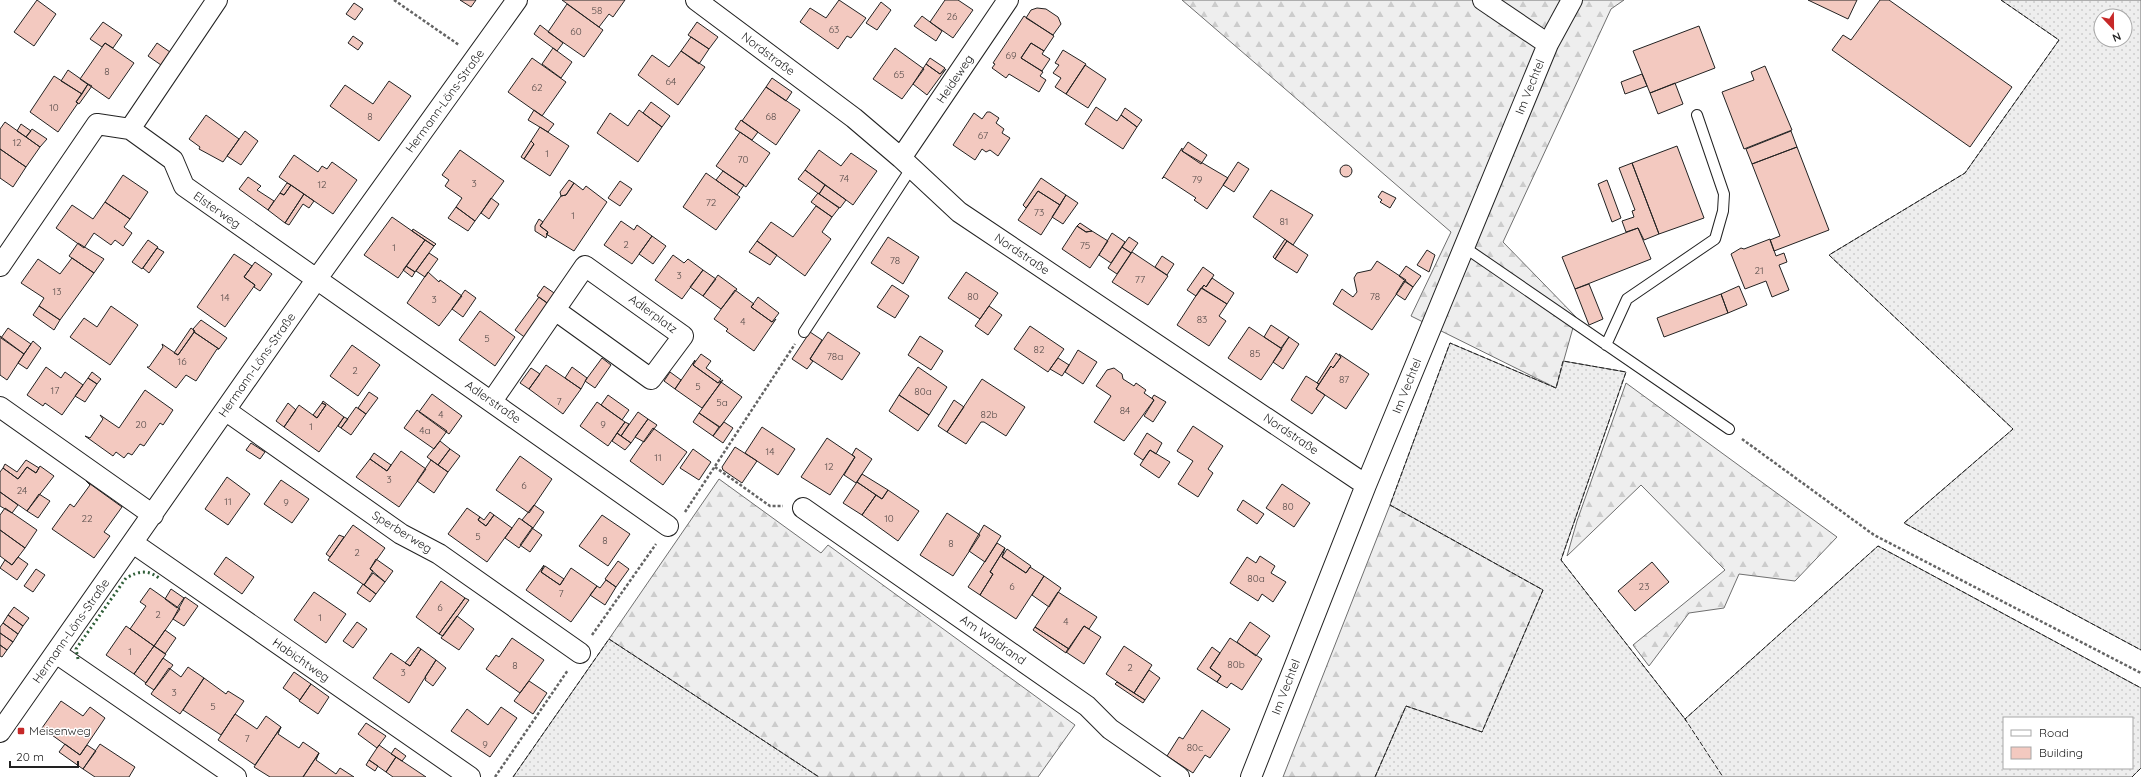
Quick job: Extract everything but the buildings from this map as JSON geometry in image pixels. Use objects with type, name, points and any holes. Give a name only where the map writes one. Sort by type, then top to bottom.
[{"type":"street","points":[[130,129],[217,0]]},
{"type":"street","name":"Hermann-Löns-Straße","points":[[0,732],[316,280],[516,0]]},
{"type":"street","name":"Nordstraße","points":[[696,0],[854,118],[907,163],[959,212],[1366,484]]},
{"type":"street","name":"Heideweg","points":[[907,163],[1008,0]]},
{"type":"street","points":[[1483,0],[1548,44]]},
{"type":"street","name":"Im Vechtel","points":[[1251,777],[1366,484],[1548,44],[1572,0]]},
{"type":"street","name":"Elsterweg","points":[[0,266],[97,124],[130,129],[173,160],[184,186],[316,280]]},
{"type":"street","name":"Adlerplatz","points":[[492,401],[585,266],[683,336],[651,379],[555,310]]},
{"type":"street","name":"Adlerstraße","points":[[316,280],[492,401],[668,526]]},
{"type":"street","points":[[0,407],[153,515]]},
{"type":"street","name":"Sperberweg","points":[[225,410],[401,534],[439,554],[580,653]]},
{"type":"street","name":"Am Waldrand","points":[[803,508],[1087,706],[1110,729],[1179,777]]},
{"type":"street","name":"Habichtweg","points":[[133,543],[465,776]]},
{"type":"street","points":[[56,653],[236,777]]},
{"type":"lane","points":[[1606,345],[1627,299],[1715,239],[1719,230],[1724,194],[1696,115]]},
{"type":"lane","points":[[804,332],[907,163]]},
{"type":"lane","points":[[1464,247],[1729,429]]},
{"type":"path","points":[[394,0],[476,57]]},
{"type":"path","points":[[495,777],[668,526],[676,526],[804,332]]},
{"type":"path","points":[[1729,429],[1874,535],[2141,673]]},
{"type":"path","points":[[715,467],[770,506],[803,508]]},
{"type":"green space","points":[[1182,0],[1624,0],[1611,9],[1503,242],[1576,317],[1556,388],[1411,316],[1451,232]]},
{"type":"green space","points":[[2001,0],[2141,0],[2141,650],[1904,523],[2013,429],[1829,255],[1965,173],[2059,40]]},
{"type":"green space","points":[[1450,343],[1556,388],[1563,361],[1626,372],[1561,560],[1685,719],[1878,546],[2141,688],[2141,768],[2132,777],[1375,777],[1406,706],[1543,590],[1390,505]]},
{"type":"green space","points":[[1626,383],[1837,537],[1795,581],[1739,574],[1724,608],[1689,613],[1649,666],[1633,645],[1725,570],[1641,485],[1567,556],[1577,521]]},
{"type":"green space","points":[[719,479],[821,553],[828,545],[1075,725],[1038,777],[819,777],[609,639]]},
{"type":"green space","points":[[1390,505],[1543,590],[1482,732],[1406,706],[1375,777],[1283,777]]},
{"type":"green space","points":[[609,639],[819,777],[513,777]]},
{"type":"hedge","points":[[78,659],[76,649],[126,578],[135,574],[147,572],[160,579]]},
{"type":"fence","points":[[2001,0],[2059,40],[1965,173],[1829,255],[2013,429],[1904,523],[2141,650]]},
{"type":"fence","points":[[1375,777],[1406,706],[1482,732],[1543,590],[1390,505],[1450,343],[1556,388],[1563,361],[1626,372],[1561,560],[1685,719],[1723,777]]},
{"type":"fence","points":[[1686,721],[1685,719],[1878,546],[2141,688]]},
{"type":"fence","points":[[513,777],[609,639],[819,777]]},
{"type":"fence","points":[[2132,777],[2141,768]]},
{"type":"place","name":"Meisenweg","points":[[21,731]]}]
